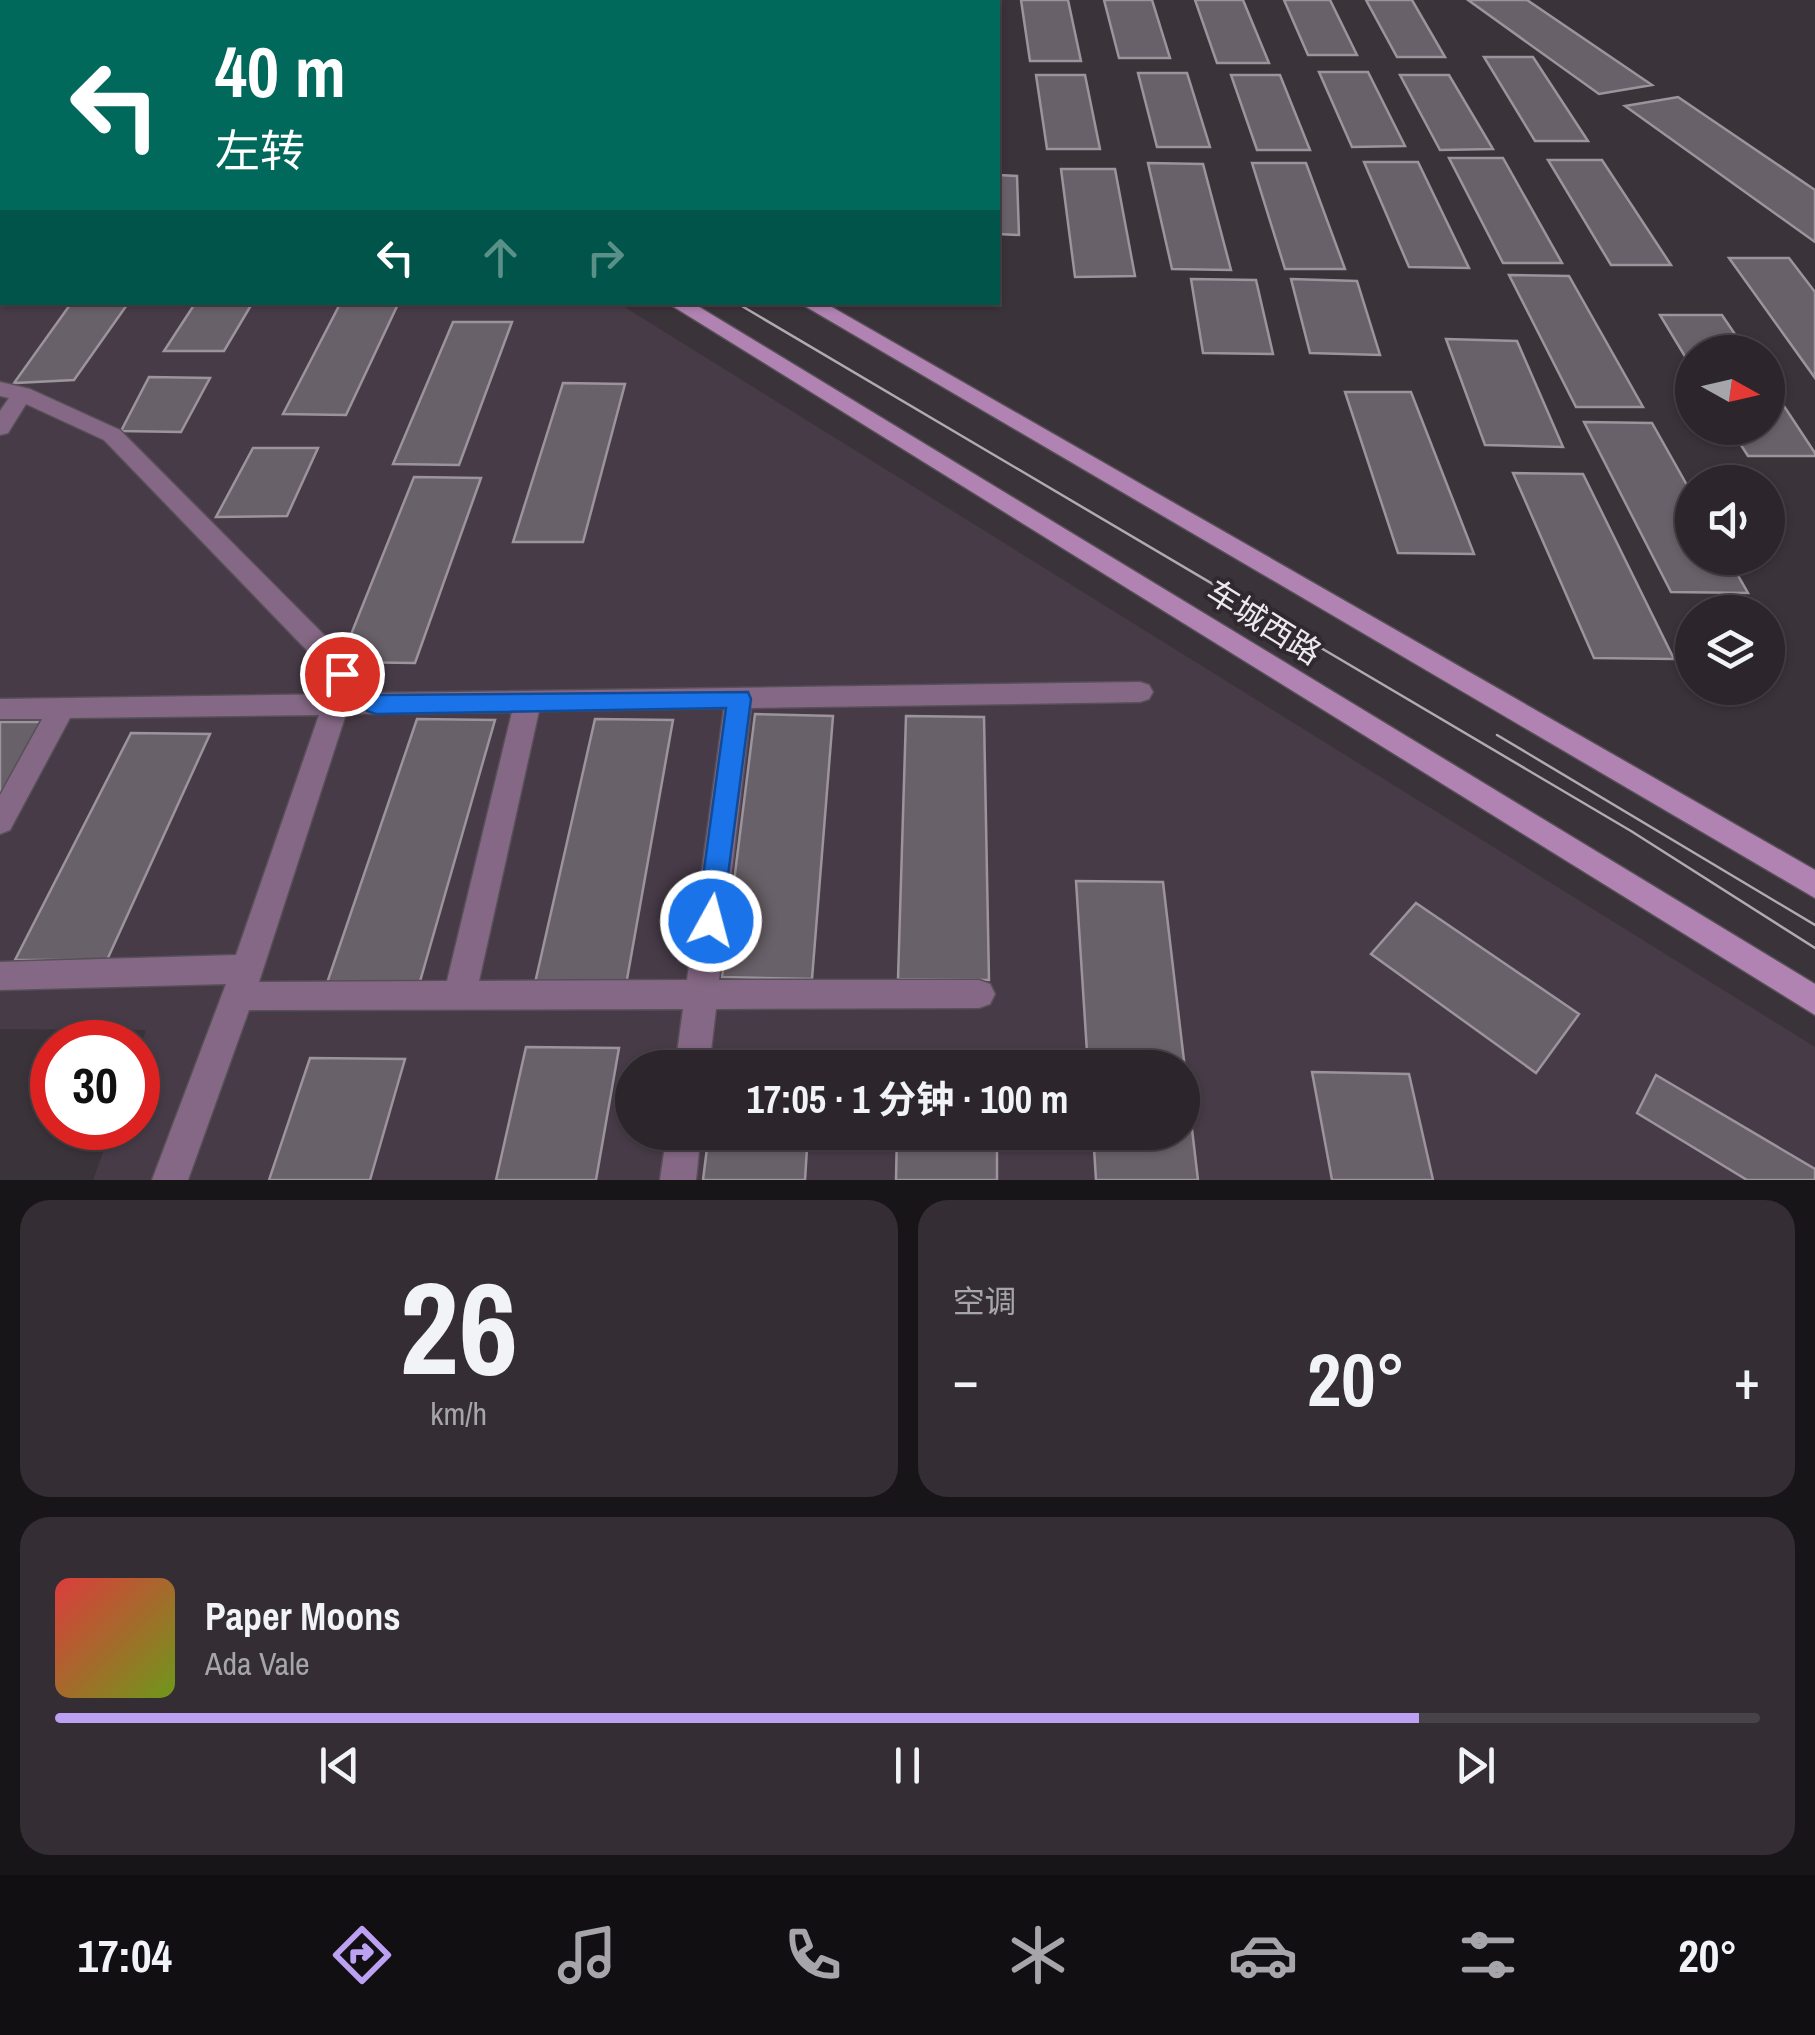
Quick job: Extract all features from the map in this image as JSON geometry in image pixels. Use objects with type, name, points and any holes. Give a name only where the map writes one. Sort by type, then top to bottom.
[{"type":"main road","name":"车城西路","points":[[681,305],[1815,1001]]},
{"type":"main road","name":"车城西路","points":[[813,305],[1815,884]]},
{"type":"street","points":[[0,428],[11,391],[112,435],[342,674],[376,704]]},
{"type":"street","points":[[0,709],[1140,692]]},
{"type":"street","points":[[694,1050],[739,699]]},
{"type":"street","points":[[460,996],[528,702]]},
{"type":"street","points":[[170,1180],[335,706]]},
{"type":"street","points":[[0,822],[62,708]]},
{"type":"street","points":[[0,976],[242,982],[460,996],[979,994]]},
{"type":"street","points":[[678,1180],[682,1150]]},
{"type":"shaded area","points":[[0,305],[621,305],[1815,1047],[1815,1180],[93,1180],[104,1150],[160,1150],[160,1020],[30,1020],[30,1029],[0,1029]]},
{"type":"building","points":[[1021,0],[1068,0],[1081,61],[1030,61]]},
{"type":"building","points":[[1104,0],[1152,0],[1170,58],[1119,58]]},
{"type":"building","points":[[1195,0],[1243,0],[1269,63],[1217,63]]},
{"type":"building","points":[[1284,0],[1330,0],[1357,55],[1308,55]]},
{"type":"building","points":[[1366,0],[1412,0],[1445,57],[1397,57]]},
{"type":"building","points":[[1468,0],[1527,0],[1652,85],[1599,94]]},
{"type":"building","points":[[1484,57],[1533,57],[1588,141],[1535,141]]},
{"type":"building","points":[[1319,72],[1368,72],[1405,146],[1352,147]]},
{"type":"building","points":[[1138,73],[1187,73],[1210,147],[1157,147]]},
{"type":"building","points":[[1036,75],[1085,75],[1100,149],[1047,149]]},
{"type":"building","points":[[1231,75],[1280,75],[1310,150],[1257,150]]},
{"type":"building","points":[[1400,75],[1449,75],[1493,149],[1440,150]]},
{"type":"building","points":[[1678,97],[1815,190],[1815,242],[1625,106]]},
{"type":"building","points":[[1449,158],[1503,158],[1562,263],[1503,263]]},
{"type":"building","points":[[1548,160],[1602,160],[1671,265],[1611,265]]},
{"type":"building","points":[[1364,162],[1418,162],[1469,268],[1409,267]]},
{"type":"building","points":[[1148,163],[1203,164],[1231,270],[1172,269]]},
{"type":"building","points":[[1252,163],[1306,163],[1345,269],[1285,269]]},
{"type":"building","points":[[1061,169],[1115,169],[1135,276],[1075,277]]},
{"type":"building","points":[[1000,175],[1017,176],[1019,235],[1000,234]]},
{"type":"building","points":[[1729,258],[1789,258],[1815,292],[1815,378]]},
{"type":"building","points":[[1509,275],[1569,276],[1643,407],[1576,407]]},
{"type":"building","points":[[1191,279],[1256,280],[1273,354],[1203,353]]},
{"type":"building","points":[[1291,279],[1357,281],[1380,355],[1310,353]]},
{"type":"building","points":[[70,305],[127,305],[74,380],[14,383]]},
{"type":"building","points":[[194,305],[251,305],[224,351],[164,351]]},
{"type":"building","points":[[339,305],[398,305],[346,415],[283,414]]},
{"type":"building","points":[[1660,315],[1722,315],[1736,335],[1675,335],[1675,340]]},
{"type":"building","points":[[453,322],[512,322],[459,465],[393,464]]},
{"type":"building","points":[[1446,339],[1517,341],[1563,447],[1485,445]]},
{"type":"building","points":[[149,377],[210,378],[181,432],[121,431]]},
{"type":"building","points":[[563,383],[625,384],[583,542],[513,542]]},
{"type":"building","points":[[1345,392],[1411,392],[1474,554],[1398,553]]},
{"type":"building","points":[[1785,408],[1815,453],[1815,456],[1748,456],[1741,445],[1785,445]]},
{"type":"building","points":[[1584,422],[1652,423],[1676,465],[1675,575],[1738,575],[1748,593],[1671,592]]},
{"type":"building","points":[[253,448],[318,448],[287,516],[216,517]]},
{"type":"building","points":[[1513,473],[1583,474],[1674,659],[1594,658]]},
{"type":"building","points":[[414,477],[481,478],[415,663],[340,662]]},
{"type":"building","points":[[755,714],[833,716],[812,979],[722,977]]},
{"type":"building","points":[[906,716],[984,717],[989,980],[898,979]]},
{"type":"building","points":[[417,719],[495,720],[419,985],[327,983]]},
{"type":"building","points":[[595,719],[673,720],[626,985],[535,983]]},
{"type":"building","points":[[0,722],[45,722],[0,802]]},
{"type":"building","points":[[131,733],[210,734],[107,960],[15,960]]},
{"type":"building","points":[[1076,881],[1163,882],[1183,1050],[1087,1050]]},
{"type":"building","points":[[1416,903],[1579,1014],[1536,1073],[1371,954]]},
{"type":"building","points":[[526,1047],[619,1048],[615,1050],[615,1071],[596,1180],[496,1180]]},
{"type":"building","points":[[310,1058],[405,1059],[370,1180],[269,1180]]},
{"type":"building","points":[[1312,1072],[1409,1074],[1433,1180],[1332,1180]]},
{"type":"building","points":[[1656,1075],[1815,1169],[1815,1180],[1747,1180],[1637,1113]]},
{"type":"building","points":[[707,1150],[807,1150],[805,1180],[703,1180]]},
{"type":"building","points":[[897,1150],[997,1150],[997,1180],[896,1180]]},
{"type":"building","points":[[1094,1150],[1194,1150],[1198,1180],[1096,1180]]},
{"type":"tram line","points":[[740,305],[1631,831],[1815,948]]},
{"type":"tram line","points":[[1497,735],[1815,925]]},
{"type":"route","points":[[342,674],[376,704],[739,699],[711,921]]}]
